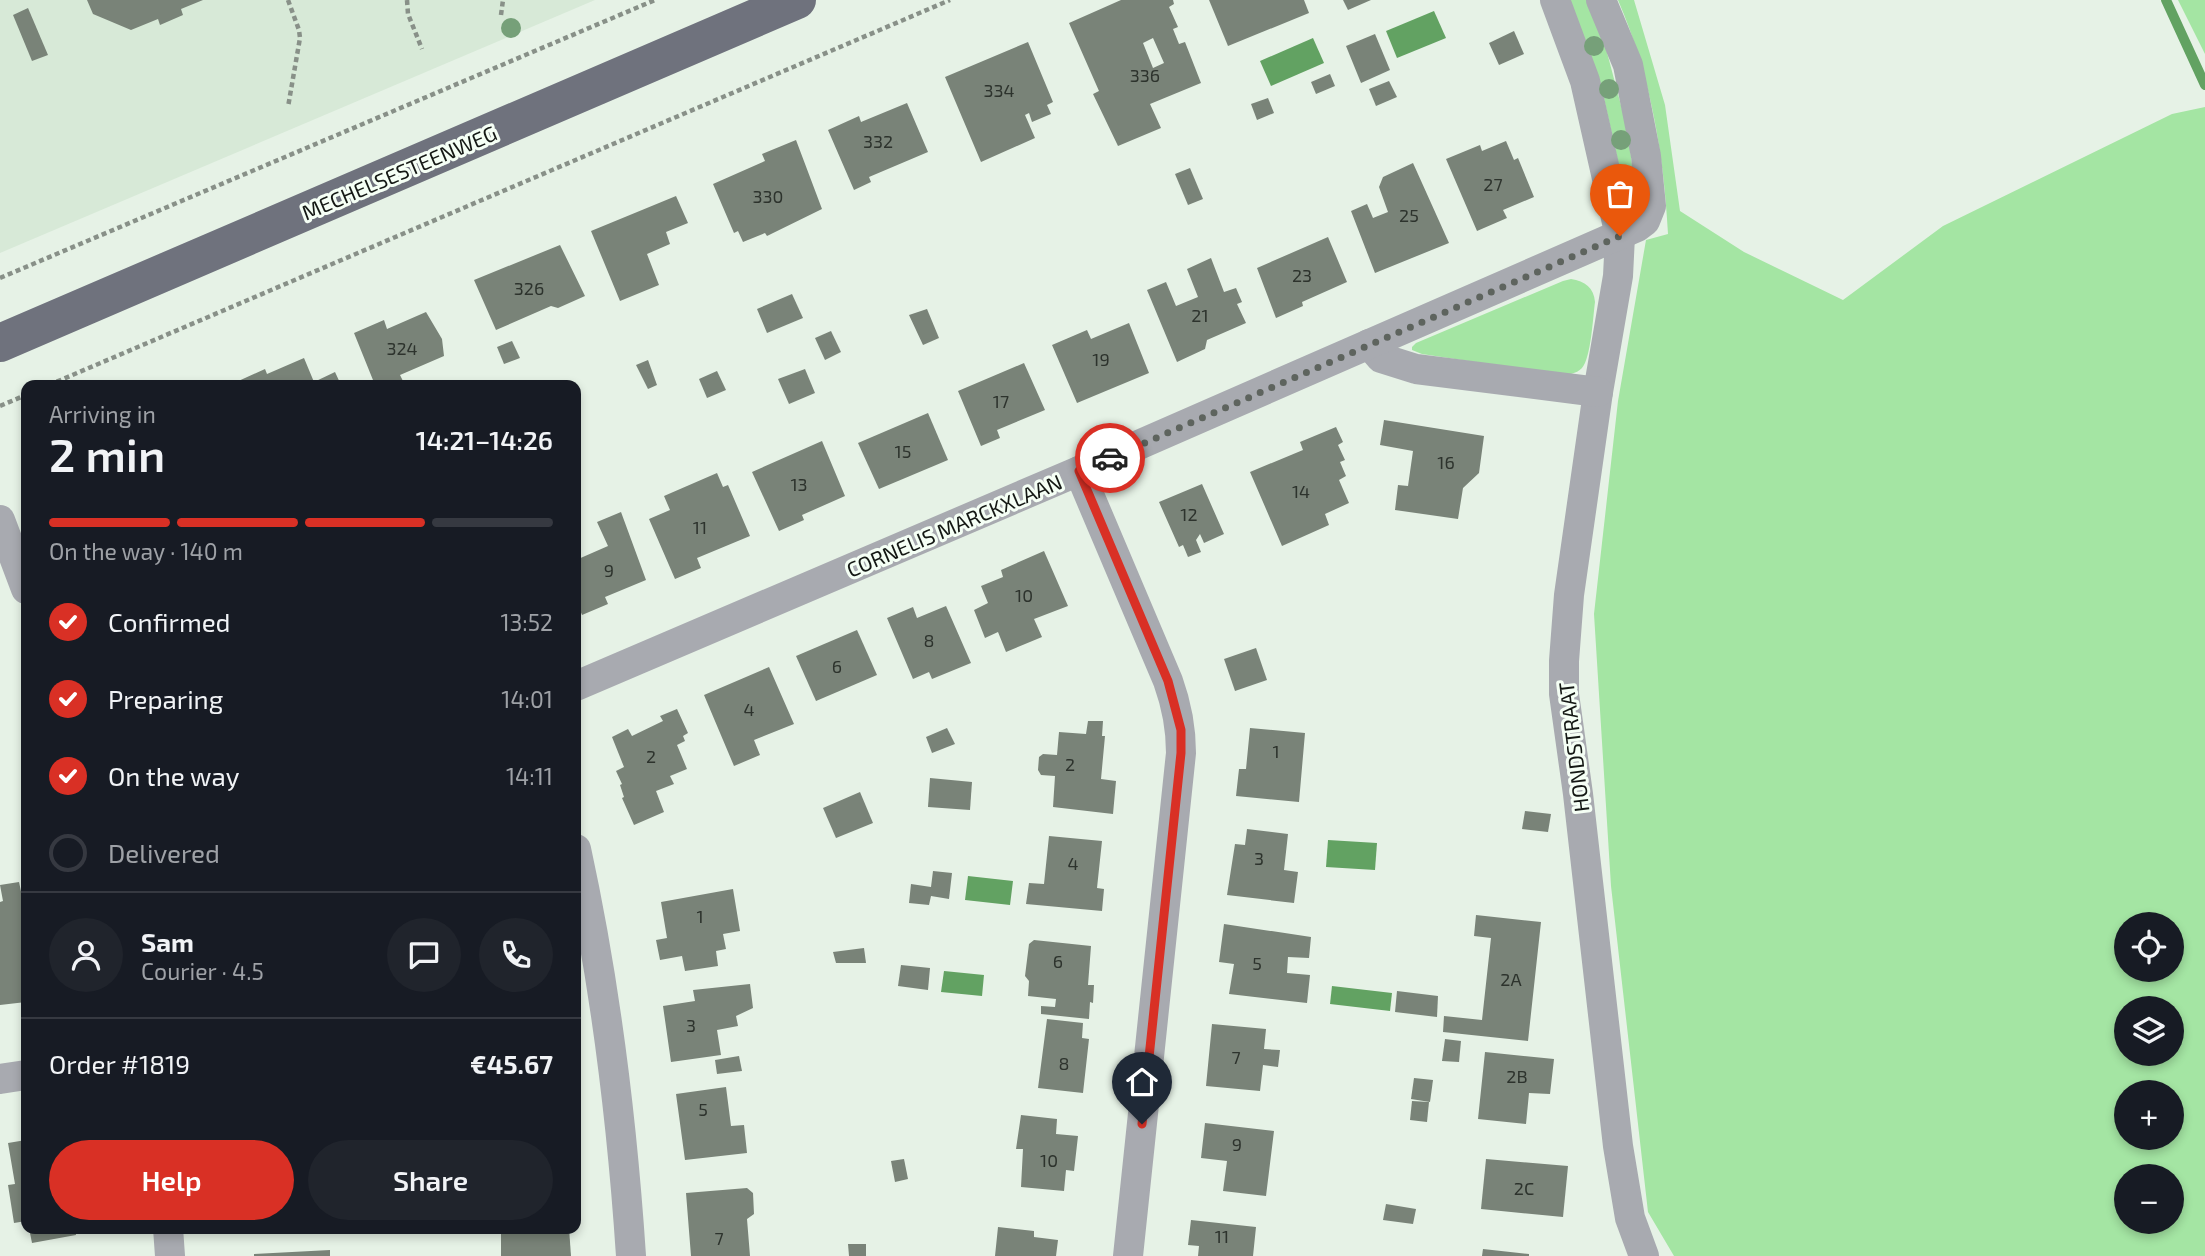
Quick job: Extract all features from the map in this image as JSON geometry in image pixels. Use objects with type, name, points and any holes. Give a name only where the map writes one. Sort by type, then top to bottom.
[{"type":"main road","name":"MECHELSESTEENWEG","points":[[0,343],[797,0]]},
{"type":"street","name":"HONDSTRAAT","points":[[1555,0],[1585,81],[1620,236],[1618,276],[1598,392],[1569,594],[1564,694],[1618,1146],[1630,1218],[1644,1256]]},
{"type":"street","points":[[1601,0],[1628,65],[1646,156],[1651,206],[1645,221],[1620,236]]},
{"type":"street","name":"CORNELIS MARCKXLAAN","points":[[581,684],[1620,236]]},
{"type":"street","points":[[1369,344],[1381,358],[1416,369],[1598,392]]},
{"type":"street","points":[[1079,471],[1168,681],[1181,730],[1181,753],[1128,1256]]},
{"type":"street","points":[[0,520],[21,576]]},
{"type":"street","points":[[581,871],[607,1027],[626,1184],[631,1256]]},
{"type":"street","points":[[0,1079],[21,1076]]},
{"type":"street","points":[[168,1234],[170,1256]]},
{"type":"path","points":[[288,0],[300,38],[288,107]]},
{"type":"path","points":[[407,0],[408,15],[422,50]]},
{"type":"path","points":[[501,15],[503,0]]},
{"type":"path","points":[[0,278],[655,0]]},
{"type":"path","points":[[61,380],[950,0]]},
{"type":"path","points":[[0,406],[21,397]]},
{"type":"shaded area","points":[[0,0],[595,0],[0,253]]},
{"type":"shaded area","points":[[1570,0],[1588,0],[1604,41],[1628,132],[1635,190],[1630,215],[1601,85]]},
{"type":"shaded area","points":[[1618,0],[1634,0],[1665,105],[1680,211],[1744,252],[1843,300],[1943,226],[2172,114],[2205,107],[2205,1256],[1674,1256],[1648,1212],[1611,886],[1594,614],[1618,401],[1646,240],[1668,234],[1659,144],[1639,57]]},
{"type":"shaded area","points":[[2178,0],[2205,0],[2205,54]]},
{"type":"shaded area","points":[[1434,11],[1446,38],[1397,58],[1386,31]]},
{"type":"shaded area","points":[[1313,38],[1324,63],[1271,86],[1260,61]]},
{"type":"shaded area","points":[[1571,279],[1588,286],[1595,302],[1588,356],[1582,368],[1575,373],[1560,375],[1422,354],[1412,350],[1416,343]]},
{"type":"shaded area","points":[[1328,840],[1377,843],[1375,870],[1326,867]]},
{"type":"shaded area","points":[[968,876],[1013,881],[1010,905],[965,900]]},
{"type":"shaded area","points":[[944,971],[984,975],[982,996],[941,992]]},
{"type":"shaded area","points":[[1332,986],[1392,993],[1390,1011],[1330,1004]]},
{"type":"building","points":[[87,0],[203,0],[181,9],[183,15],[160,25],[158,19],[131,30],[93,14]]},
{"type":"building","points":[[1121,0],[1173,0],[1174,4],[1169,7],[1178,27],[1173,29],[1179,44],[1185,42],[1201,83],[1150,104],[1161,128],[1118,146],[1093,94],[1099,91],[1069,23]],"holes":[[[1153,38],[1164,63],[1153,68],[1143,43]]]},
{"type":"building","points":[[1209,0],[1304,0],[1309,13],[1228,46]]},
{"type":"building","points":[[1343,0],[1371,0],[1348,10]]},
{"type":"building","points":[[28,8],[48,55],[32,61],[13,15]]},
{"type":"building","points":[[1514,31],[1524,54],[1499,65],[1489,43]]},
{"type":"building","points":[[1375,34],[1390,70],[1361,83],[1346,46]]},
{"type":"building","points":[[1028,42],[1053,102],[1047,105],[1051,114],[1032,122],[1029,113],[1025,115],[1035,138],[981,162],[945,77]]},
{"type":"building","points":[[1330,74],[1335,86],[1316,94],[1311,82]]},
{"type":"building","points":[[1389,81],[1397,97],[1376,106],[1369,89]]},
{"type":"building","points":[[1268,98],[1274,113],[1257,120],[1251,104]]},
{"type":"building","points":[[907,103],[928,152],[869,177],[871,182],[854,190],[828,130],[859,116],[861,122]]},
{"type":"building","points":[[796,140],[822,209],[767,236],[765,233],[743,242],[738,231],[734,233],[713,184],[765,161],[762,154]]},
{"type":"building","points":[[1506,141],[1514,160],[1518,158],[1534,197],[1503,210],[1507,218],[1477,231],[1446,159],[1480,145],[1482,151]]},
{"type":"building","points":[[1413,163],[1449,243],[1375,273],[1351,211],[1367,204],[1373,218],[1388,212],[1379,187],[1383,177]]},
{"type":"building","points":[[1190,168],[1203,199],[1188,205],[1175,174]]},
{"type":"building","points":[[676,196],[688,223],[666,232],[670,244],[647,254],[659,285],[620,301],[591,231]]},
{"type":"building","points":[[1328,237],[1347,282],[1302,302],[1303,306],[1276,318],[1257,268]]},
{"type":"building","points":[[560,245],[585,296],[558,308],[551,306],[496,330],[474,280]]},
{"type":"building","points":[[1211,258],[1224,292],[1236,288],[1242,302],[1237,304],[1246,323],[1207,340],[1205,349],[1177,362],[1147,290],[1166,282],[1176,306],[1198,297],[1187,269]]},
{"type":"building","points":[[792,294],[803,318],[767,333],[757,309]]},
{"type":"building","points":[[927,309],[939,338],[923,345],[909,315]]},
{"type":"building","points":[[426,312],[442,339],[444,356],[400,375],[402,380],[373,380],[354,333],[384,320],[387,329]]},
{"type":"building","points":[[1129,323],[1149,373],[1077,403],[1052,345],[1087,330],[1091,339]]},
{"type":"building","points":[[831,331],[841,352],[825,360],[815,338]]},
{"type":"building","points":[[512,341],[520,358],[504,364],[497,347]]},
{"type":"building","points":[[304,358],[313,380],[241,380],[265,369],[267,374]]},
{"type":"building","points":[[648,360],[657,385],[648,389],[636,365]]},
{"type":"building","points":[[1024,363],[1045,410],[997,430],[1000,438],[981,446],[958,391]]},
{"type":"building","points":[[805,369],[815,393],[789,404],[778,379]]},
{"type":"building","points":[[717,371],[726,390],[707,398],[699,379]]},
{"type":"building","points":[[335,372],[339,380],[318,380]]},
{"type":"building","points":[[928,413],[948,460],[879,489],[858,443]]},
{"type":"building","points":[[1384,420],[1484,436],[1479,473],[1463,488],[1458,519],[1395,510],[1398,485],[1408,486],[1413,451],[1380,445]]},
{"type":"building","points":[[1336,427],[1343,442],[1338,445],[1345,460],[1340,462],[1346,476],[1339,480],[1349,503],[1325,514],[1329,525],[1282,546],[1250,472],[1303,450],[1300,442]]},
{"type":"building","points":[[822,441],[845,496],[802,515],[804,520],[779,531],[752,472]]},
{"type":"building","points":[[717,473],[723,487],[728,485],[750,536],[697,558],[701,568],[675,579],[649,519],[670,510],[664,496]]},
{"type":"building","points":[[1202,484],[1224,534],[1204,543],[1200,534],[1196,540],[1201,552],[1188,557],[1183,545],[1179,547],[1159,502]]},
{"type":"building","points":[[621,512],[646,580],[605,597],[608,604],[582,615],[581,558],[608,546],[597,522]]},
{"type":"building","points":[[1044,551],[1068,606],[1034,619],[1042,637],[1006,652],[998,632],[985,638],[974,610],[988,603],[981,586],[1003,577],[1001,570]]},
{"type":"building","points":[[946,606],[971,663],[932,679],[929,672],[913,679],[887,618],[913,607],[917,618]]},
{"type":"building","points":[[857,630],[877,675],[816,701],[796,656]]},
{"type":"building","points":[[1256,648],[1267,680],[1235,691],[1224,659]]},
{"type":"building","points":[[769,667],[794,724],[754,740],[760,755],[734,766],[704,695]]},
{"type":"building","points":[[677,709],[688,733],[683,736],[685,741],[677,745],[687,769],[670,776],[674,784],[656,791],[664,812],[634,825],[622,798],[622,784],[616,771],[624,767],[612,737],[628,729],[632,736],[663,721],[660,716]]},
{"type":"building","points":[[1088,721],[1103,721],[1102,736],[1105,736],[1101,779],[1116,781],[1113,814],[1053,807],[1055,776],[1041,775],[1038,770],[1039,757],[1043,754],[1057,755],[1059,732],[1086,734]]},
{"type":"building","points":[[947,728],[955,744],[932,753],[926,737]]},
{"type":"building","points":[[1250,728],[1305,733],[1299,802],[1236,796],[1239,769],[1246,769]]},
{"type":"building","points":[[930,778],[972,782],[970,810],[928,807]]},
{"type":"building","points":[[860,792],[873,823],[836,838],[823,808]]},
{"type":"building","points":[[1525,811],[1551,814],[1548,832],[1522,829]]},
{"type":"building","points":[[1247,829],[1288,834],[1284,870],[1298,872],[1294,903],[1227,895],[1235,844],[1245,845]]},
{"type":"building","points":[[1049,836],[1102,841],[1097,888],[1104,889],[1102,911],[1026,904],[1029,883],[1044,884]]},
{"type":"building","points":[[933,871],[952,873],[949,899],[931,896],[929,905],[909,903],[911,884],[931,887]]},
{"type":"building","points":[[19,882],[21,891],[21,1003],[0,1005],[0,902],[3,901],[0,885]]},
{"type":"building","points":[[733,889],[740,931],[723,934],[726,949],[716,951],[718,966],[685,971],[682,956],[660,960],[656,940],[667,938],[661,902]]},
{"type":"building","points":[[1476,915],[1541,922],[1528,1041],[1443,1032],[1444,1016],[1482,1020],[1491,938],[1474,936]]},
{"type":"building","points":[[1224,924],[1311,937],[1309,958],[1288,957],[1287,973],[1310,975],[1307,1003],[1229,994],[1234,964],[1219,962]]},
{"type":"building","points":[[1034,940],[1091,946],[1088,985],[1094,985],[1089,1019],[1041,1014],[1041,1006],[1055,1007],[1056,999],[1028,996],[1029,981],[1025,976],[1029,944]]},
{"type":"building","points":[[864,948],[866,963],[836,963],[833,952]]},
{"type":"building","points":[[901,965],[930,968],[928,990],[898,986]]},
{"type":"building","points":[[750,984],[753,1008],[736,1016],[738,1026],[717,1030],[721,1055],[671,1062],[663,1006],[695,1001],[693,990]]},
{"type":"building","points":[[1397,991],[1438,996],[1437,1017],[1395,1012]]},
{"type":"building","points":[[1047,1019],[1083,1023],[1082,1038],[1089,1039],[1083,1093],[1038,1088]]},
{"type":"building","points":[[1212,1024],[1266,1029],[1264,1049],[1280,1050],[1278,1067],[1263,1065],[1260,1091],[1206,1086]]},
{"type":"building","points":[[1445,1039],[1461,1041],[1459,1062],[1442,1061]]},
{"type":"building","points":[[1485,1052],[1554,1059],[1550,1094],[1529,1093],[1526,1124],[1478,1119]]},
{"type":"building","points":[[739,1056],[742,1071],[717,1074],[715,1060]]},
{"type":"building","points":[[1414,1078],[1433,1080],[1430,1102],[1411,1099]]},
{"type":"building","points":[[726,1087],[731,1126],[744,1125],[747,1153],[685,1160],[676,1094]]},
{"type":"building","points":[[1412,1101],[1429,1102],[1427,1122],[1410,1120]]},
{"type":"building","points":[[1021,1115],[1057,1119],[1056,1134],[1078,1136],[1074,1171],[1066,1170],[1064,1191],[1021,1187],[1023,1149],[1016,1149]]},
{"type":"building","points":[[1205,1123],[1274,1131],[1266,1196],[1223,1191],[1227,1161],[1201,1158]]},
{"type":"building","points":[[21,1141],[21,1222],[14,1223],[8,1185],[15,1184],[8,1143]]},
{"type":"building","points":[[904,1159],[908,1179],[895,1182],[891,1161]]},
{"type":"building","points":[[1486,1159],[1568,1166],[1563,1217],[1481,1209]]},
{"type":"building","points":[[747,1188],[753,1193],[754,1214],[747,1219],[750,1256],[691,1256],[686,1193]]},
{"type":"building","points":[[1386,1204],[1416,1209],[1413,1224],[1383,1220]]},
{"type":"building","points":[[1191,1220],[1256,1227],[1253,1256],[1198,1256],[1199,1246],[1188,1245]]},
{"type":"building","points":[[998,1227],[1034,1231],[1034,1237],[1058,1240],[1056,1256],[995,1256]]},
{"type":"building","points":[[30,1234],[76,1234],[76,1235],[32,1243]]},
{"type":"building","points":[[501,1234],[569,1234],[571,1256],[501,1256]]},
{"type":"building","points":[[848,1244],[866,1244],[866,1256],[849,1256]]},
{"type":"building","points":[[1483,1249],[1529,1254],[1529,1256],[1482,1256]]},
{"type":"building","points":[[330,1250],[330,1256],[254,1256],[254,1254]]},
{"type":"waterway","points":[[2166,0],[2205,85]]},
{"type":"way so far","points":[[1110,458],[1620,236]]},
{"type":"route","points":[[1110,458],[1079,471],[1168,681],[1177,706],[1181,730],[1181,753],[1142,1124]]}]
